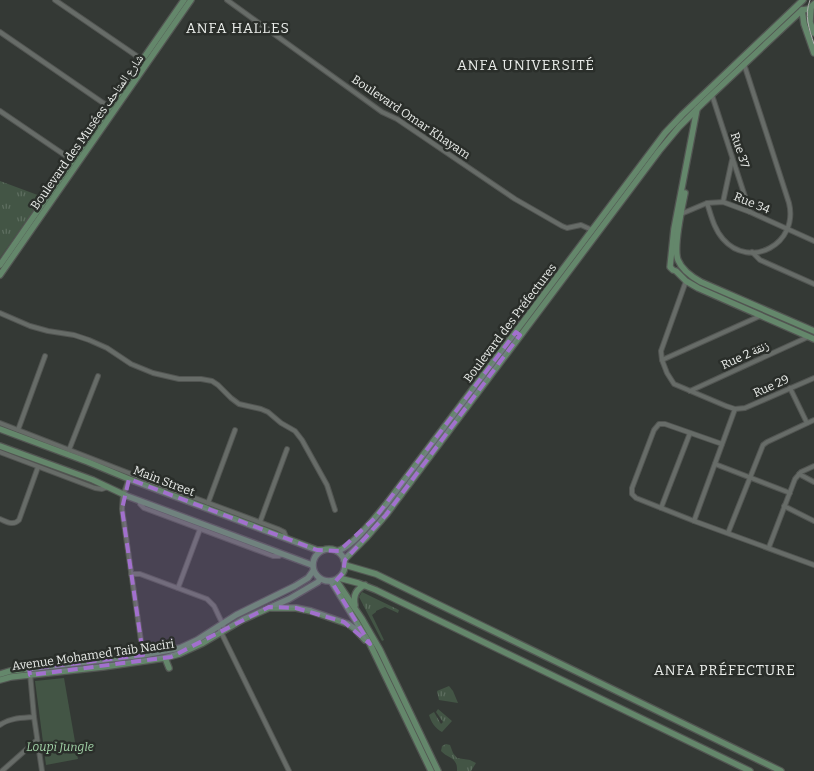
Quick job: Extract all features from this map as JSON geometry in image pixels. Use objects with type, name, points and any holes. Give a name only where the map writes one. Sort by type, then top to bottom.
[{"type":"street","points":[[55,0],[145,62]]},
{"type":"street","name":"Boulevard des Musées شارع المتاحف","points":[[0,275],[118,104],[184,0]]},
{"type":"street","name":"Boulevard des Musées شارع المتاحف","points":[[0,265],[109,107],[191,0]]},
{"type":"street","name":"Boulevard Omar Khayam","points":[[227,0],[382,112],[398,119],[527,207],[562,226],[581,225],[592,233]]},
{"type":"street","points":[[801,1],[804,24],[814,54]]},
{"type":"street","name":"Boulevard des Préfectures","points":[[344,562],[386,515],[665,133],[696,106],[801,1]]},
{"type":"street","points":[[802,10],[812,6],[810,22],[814,33]]},
{"type":"street","name":"Boulevard des Préfectures","points":[[702,100],[712,95],[802,10]]},
{"type":"street","points":[[789,22],[804,24]]},
{"type":"street","points":[[0,32],[109,107]]},
{"type":"street","points":[[707,203],[714,225],[722,238],[738,249],[752,252],[771,248],[779,242],[788,229],[791,218],[790,203],[744,64]]},
{"type":"street","name":"Rue 37","points":[[712,95],[750,212]]},
{"type":"street","points":[[702,100],[681,214],[677,253],[680,263],[687,272],[701,282],[814,331]]},
{"type":"street","points":[[696,106],[674,229],[670,267],[686,281],[709,293],[811,338]]},
{"type":"street","name":"Boulevard des Préfectures","points":[[592,233],[696,106]]},
{"type":"street","points":[[0,111],[72,160]]},
{"type":"street","points":[[679,128],[685,126],[693,130]]},
{"type":"street","points":[[723,202],[732,158]]},
{"type":"street","name":"Rue 34","points":[[681,214],[707,203],[723,202],[814,240]]},
{"type":"street","points":[[752,252],[760,260],[814,284]]},
{"type":"street","points":[[672,262],[676,260],[680,263]]},
{"type":"street","points":[[676,271],[680,268],[680,263]]},
{"type":"street","points":[[686,281],[662,346],[662,360],[667,373],[674,384],[735,408],[694,520]]},
{"type":"street","points":[[0,313],[34,327],[89,340],[107,348],[131,364],[153,373],[179,379],[212,381],[239,404],[268,412],[281,423],[295,431],[300,437],[327,485],[335,510]]},
{"type":"street","points":[[662,360],[760,316]]},
{"type":"street","name":"Boulevard des Préfectures","points":[[337,551],[347,546],[375,518],[518,333]]},
{"type":"street","name":"Rue 2 زنقة","points":[[690,391],[811,338]]},
{"type":"street","points":[[18,430],[45,356]]},
{"type":"street","points":[[70,450],[98,376]]},
{"type":"street","name":"Rue 29","points":[[735,408],[746,408],[814,378]]},
{"type":"street","points":[[790,388],[807,423]]},
{"type":"street","points":[[728,533],[763,446],[767,442],[814,420]]},
{"type":"street","points":[[0,423],[260,522],[282,531],[286,539]]},
{"type":"street","points":[[722,444],[663,424],[658,425],[655,428],[638,472],[632,488],[632,494],[634,497],[661,508],[814,564]]},
{"type":"street","name":"Main Street","points":[[0,429],[286,539],[322,550]]},
{"type":"street","points":[[208,503],[235,430]]},
{"type":"street","points":[[661,508],[690,433]]},
{"type":"street","points":[[0,446],[86,477],[123,495],[284,554],[313,568]]},
{"type":"street","points":[[260,522],[286,449]]},
{"type":"street","points":[[0,452],[95,488],[102,489],[108,487]]},
{"type":"street","points":[[715,464],[790,493]]},
{"type":"street","points":[[769,547],[795,479],[799,474],[814,466]]},
{"type":"street","points":[[0,519],[12,523],[19,520],[38,467]]},
{"type":"street","points":[[799,474],[814,482]]},
{"type":"street","points":[[129,479],[123,495],[122,509],[143,655]]},
{"type":"street","points":[[140,501],[144,508],[273,556],[284,554]]},
{"type":"street","points":[[784,506],[814,521]]},
{"type":"street","points":[[178,588],[200,529]]},
{"type":"street","points":[[335,580],[343,573],[344,562],[341,555],[337,551],[330,549],[322,550],[315,556],[313,568],[316,576],[320,579],[365,585],[750,771]]},
{"type":"street","points":[[344,562],[376,574],[781,771]]},
{"type":"street","name":"Avenue Mohamed Taib Naciri","points":[[0,674],[10,671],[30,672],[103,667],[165,658],[187,651],[221,628],[236,615],[308,578],[313,568]]},
{"type":"street","points":[[131,574],[140,574],[210,601],[289,771]]},
{"type":"street","name":"Avenue Mohamed Taib Naciri","points":[[0,680],[30,672],[168,651],[186,646],[221,628],[295,596],[320,579]]},
{"type":"street","points":[[335,580],[380,650],[438,771]]},
{"type":"street","points":[[335,580],[370,644],[431,771]]},
{"type":"street","points":[[356,610],[354,595],[358,589],[365,585]]},
{"type":"street","points":[[269,608],[302,608],[340,620],[352,627],[370,644]]},
{"type":"street","points":[[533,666],[538,653]]},
{"type":"street","points":[[165,658],[168,668]]},
{"type":"street","points":[[562,680],[567,668]]},
{"type":"street","points":[[30,672],[42,771]]},
{"type":"street","points":[[0,725],[12,719],[34,717]]},
{"type":"street","points":[[2,771],[37,740]]},
{"type":"highlighted area","points":[[516,332],[520,335],[386,515],[345,560],[343,573],[333,584],[370,644],[344,622],[296,608],[269,607],[171,657],[30,675],[29,669],[143,655],[122,509],[129,479],[317,550],[339,551],[375,518]]},
{"type":"green space","points":[[0,181],[43,197],[0,258]]},
{"type":"green space","points":[[362,592],[399,610],[398,613],[385,607],[372,615],[384,640],[382,641],[359,597]]},
{"type":"green space","name":"Loupi Jungle","points":[[64,678],[78,759],[46,765],[35,681]]},
{"type":"green space","points":[[449,686],[458,703],[439,700],[437,691]]},
{"type":"green space","points":[[438,709],[452,721],[442,732],[437,729],[429,715],[434,712],[441,724],[443,722],[436,712]]},
{"type":"green space","points":[[450,745],[457,758],[476,763],[471,771],[457,771],[454,760],[441,751],[442,746]]},
{"type":"tram line","points":[[810,0],[807,17],[814,44]]},
{"type":"district","name":"ANFA HALLES","points":[[238,28]]},
{"type":"district","name":"ANFA UNIVERSITÉ","points":[[526,65]]},
{"type":"district","name":"ANFA PRÉFECTURE","points":[[725,670]]}]
